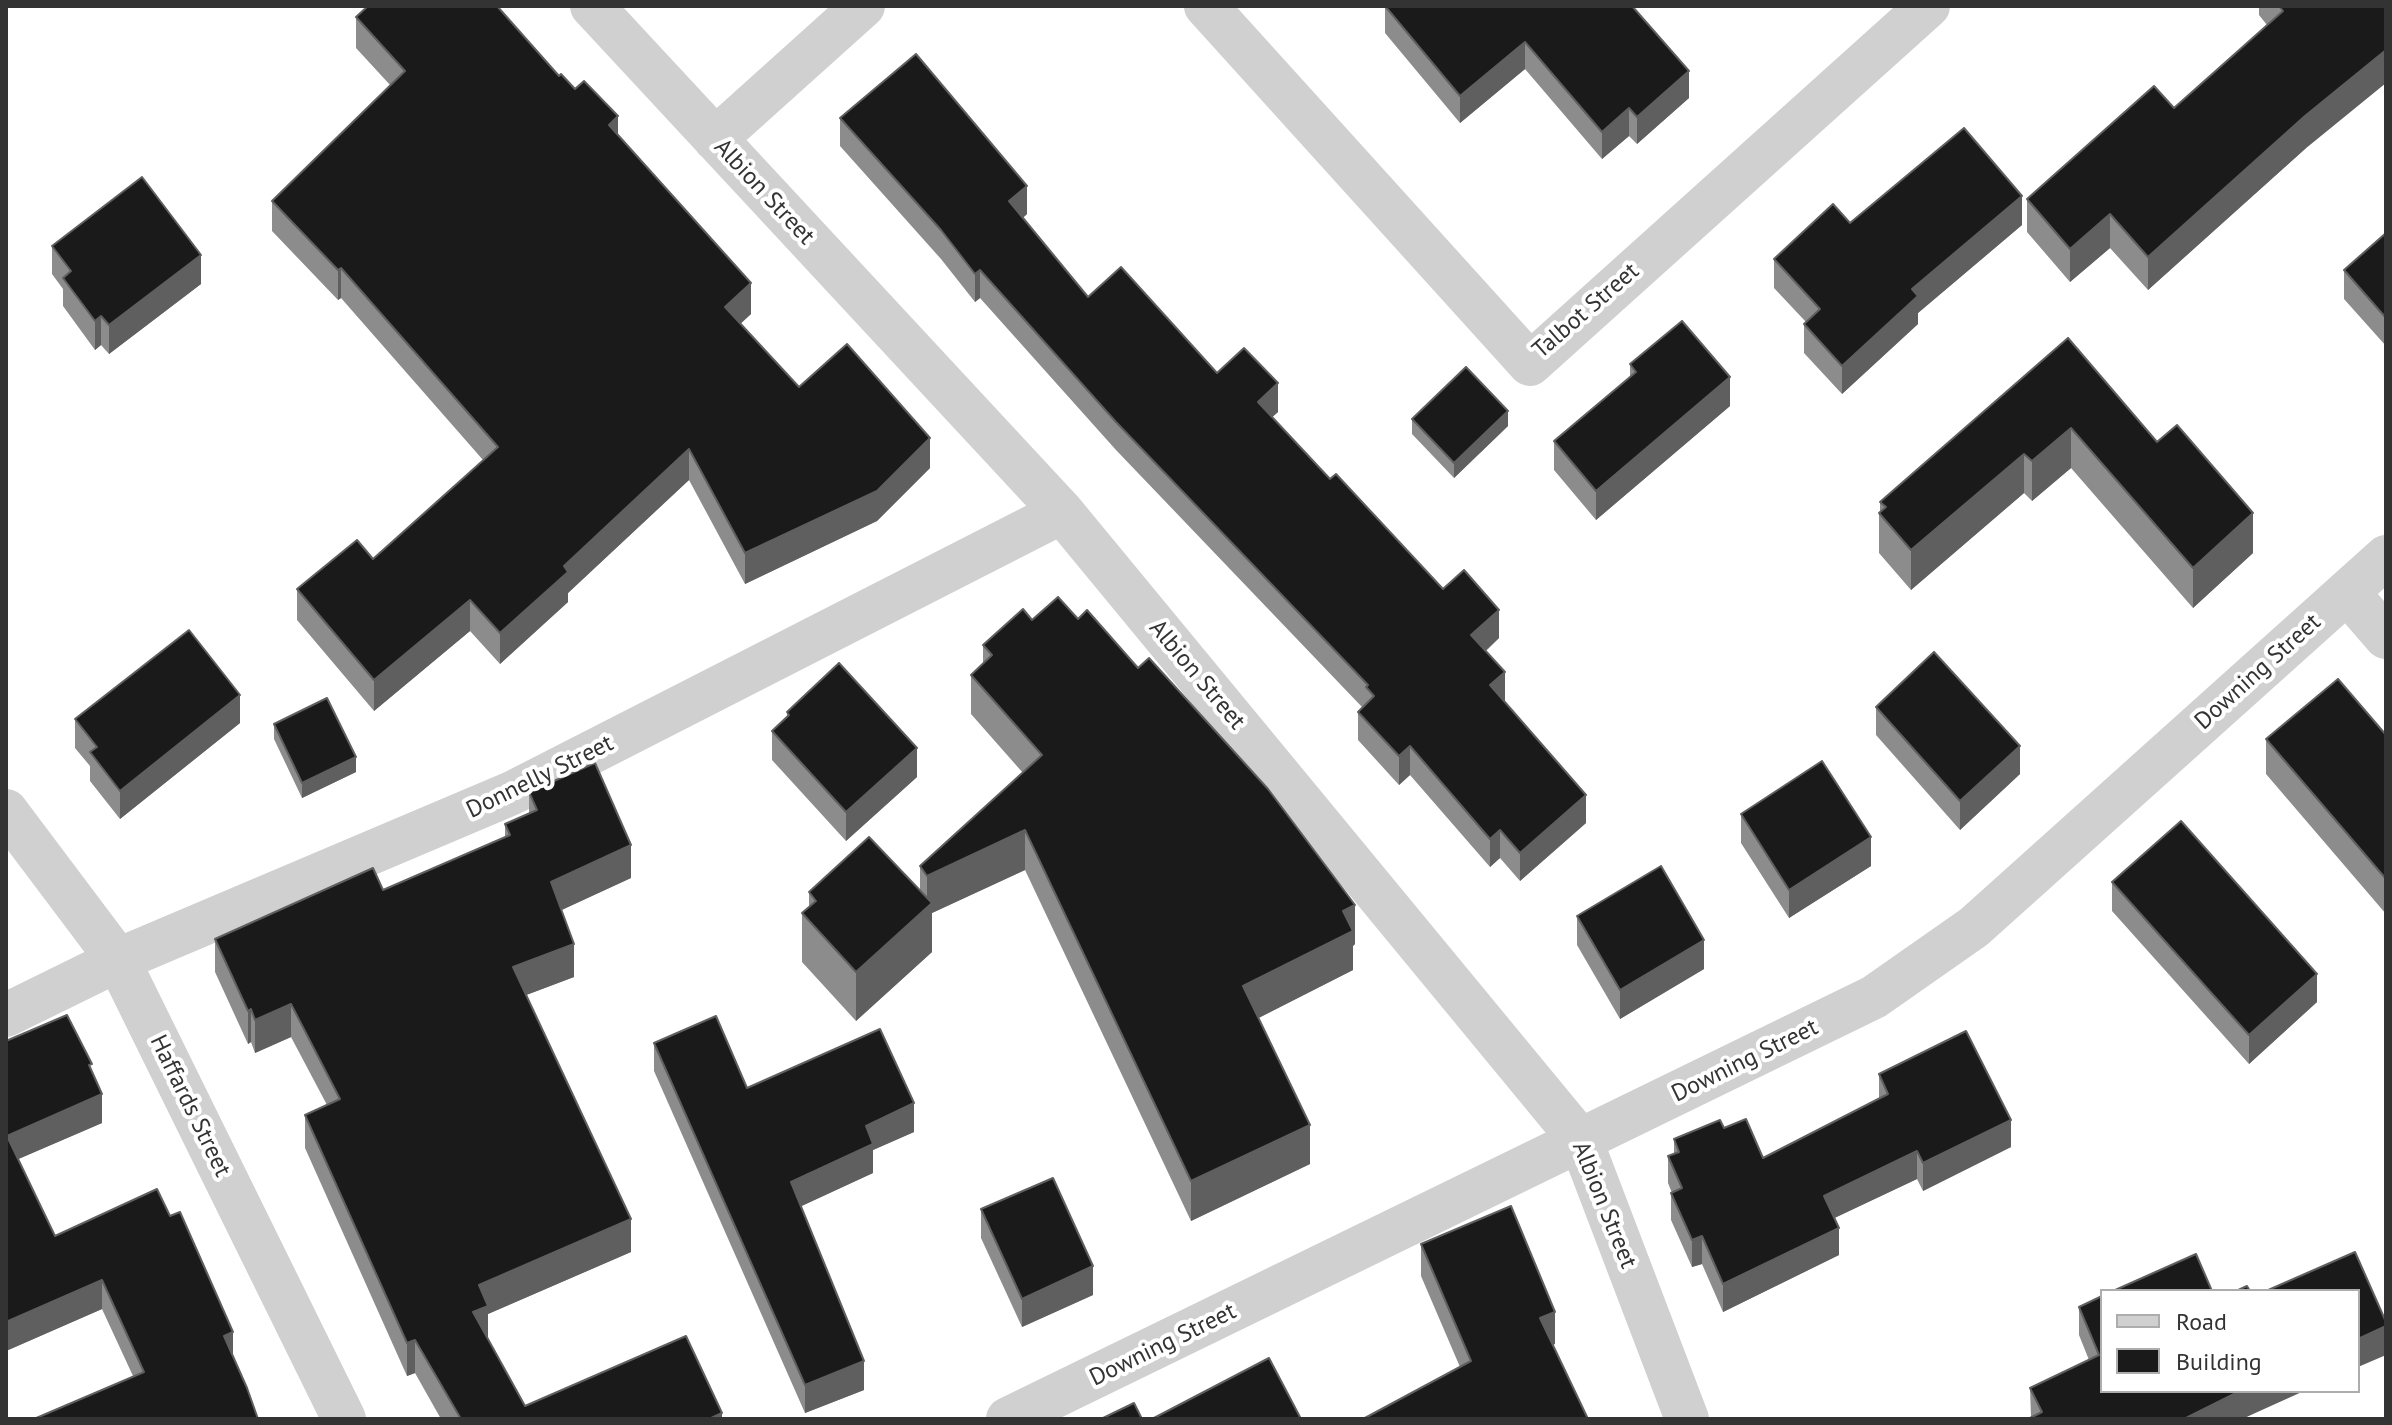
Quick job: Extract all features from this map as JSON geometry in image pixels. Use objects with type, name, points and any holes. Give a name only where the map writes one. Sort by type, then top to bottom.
[{"type":"street","name":"Albion Street","points":[[592,6],[1062,512],[1581,1141],[1687,1419]]},
{"type":"street","points":[[715,139],[863,6]]},
{"type":"street","name":"Talbot Street","points":[[1206,6],[1530,364],[1928,6]]},
{"type":"street","name":"Donnelly Street","points":[[6,1015],[118,960],[512,793],[1062,512]]},
{"type":"street","name":"Downing Street","points":[[1008,1419],[1874,997],[1974,927],[2386,557]]},
{"type":"street","points":[[2347,592],[2386,637]]},
{"type":"street","name":"Haffards Street","points":[[6,811],[118,960],[344,1419]]},
{"type":"building","points":[[368,6],[497,6],[559,76],[561,74],[575,89],[584,81],[618,116],[609,125],[751,283],[725,307],[799,387],[847,344],[930,438],[877,491],[745,553],[689,449],[564,566],[568,572],[500,633],[470,600],[374,680],[297,589],[357,540],[373,559],[498,447],[341,268],[338,270],[272,201],[405,71],[356,17]]},
{"type":"building","points":[[1385,6],[1632,6],[1689,71],[1637,117],[1629,108],[1602,132],[1525,42],[1460,96]]},
{"type":"building","points":[[2279,6],[2386,6],[2386,50],[2305,116],[2148,257],[2110,214],[2070,249],[2027,199],[2154,86],[2174,108],[2283,11]]},
{"type":"building","points":[[916,54],[1027,186],[1009,201],[1088,297],[1121,267],[1217,373],[1244,348],[1278,383],[1258,402],[1330,479],[1336,474],[1443,589],[1464,570],[1499,610],[1471,635],[1505,672],[1490,685],[1586,795],[1520,853],[1500,830],[1490,839],[1410,746],[1399,756],[1358,712],[1374,696],[1366,687],[1368,685],[1116,422],[980,270],[975,274],[941,230],[840,118]]},
{"type":"building","points":[[1964,128],[2022,196],[1912,289],[1918,296],[1842,366],[1804,324],[1820,309],[1774,259],[1833,204],[1850,223]]},
{"type":"building","points":[[142,177],[201,255],[109,325],[101,316],[95,321],[63,278],[71,271],[52,246]]},
{"type":"building","points":[[2386,233],[2386,318],[2344,270]]},
{"type":"building","points":[[1682,321],[1730,377],[1596,491],[1554,441],[1636,372],[1630,364]]},
{"type":"building","points":[[2068,338],[2157,442],[2177,425],[2253,513],[2193,568],[2071,428],[2032,461],[2024,454],[1911,550],[1879,513],[1886,507],[1880,502]]},
{"type":"building","points":[[1466,367],[1508,411],[1454,463],[1412,419]]},
{"type":"building","points":[[1058,597],[1078,619],[1087,610],[1138,668],[1149,658],[1268,789],[1355,905],[1343,911],[1353,931],[1243,986],[1310,1125],[1191,1181],[1025,830],[927,876],[920,866],[1042,755],[971,675],[992,655],[983,645],[1023,609],[1032,620]]},
{"type":"building","points":[[189,630],[240,695],[120,791],[90,752],[97,747],[75,719]]},
{"type":"building","points":[[1934,652],[2020,746],[1960,801],[1876,707]]},
{"type":"building","points":[[839,663],[917,748],[846,812],[772,731],[789,715],[787,712]]},
{"type":"building","points":[[2338,679],[2386,735],[2386,879],[2266,739]]},
{"type":"building","points":[[327,698],[356,757],[302,783],[274,724]]},
{"type":"building","points":[[1822,761],[1871,837],[1789,890],[1741,814]]},
{"type":"building","points":[[595,763],[631,845],[551,882],[574,944],[513,967],[631,1219],[479,1285],[488,1306],[473,1312],[525,1406],[686,1336],[722,1413],[709,1419],[461,1419],[415,1340],[407,1343],[305,1115],[340,1099],[291,1004],[255,1020],[215,939],[373,868],[383,890],[510,835],[505,824],[537,810],[529,792]]},
{"type":"building","points":[[2181,821],[2317,974],[2249,1035],[2112,882]]},
{"type":"building","points":[[869,837],[932,903],[856,972],[802,913],[816,901],[809,892]]},
{"type":"building","points":[[1661,866],[1704,940],[1620,990],[1577,916]]},
{"type":"building","points":[[67,1015],[92,1064],[89,1065],[102,1094],[7,1136],[55,1236],[157,1189],[170,1216],[180,1212],[233,1332],[224,1336],[258,1419],[34,1419],[144,1372],[102,1280],[6,1322],[6,1041]]},
{"type":"building","points":[[716,1016],[747,1088],[880,1029],[914,1103],[866,1126],[873,1144],[791,1182],[864,1361],[805,1385],[654,1043]]},
{"type":"building","points":[[1966,1031],[2011,1120],[1923,1163],[1917,1151],[1824,1196],[1839,1228],[1723,1284],[1702,1236],[1692,1240],[1671,1193],[1682,1188],[1668,1156],[1679,1152],[1674,1139],[1720,1120],[1724,1128],[1746,1119],[1763,1158],[1888,1094],[1879,1074]]},
{"type":"building","points":[[1053,1178],[1093,1266],[1022,1299],[981,1209]]},
{"type":"building","points":[[1511,1206],[1555,1312],[1540,1318],[1588,1419],[1363,1419],[1471,1361],[1421,1244]]},
{"type":"building","points":[[2355,1252],[2386,1326],[2360,1338],[2360,1289],[2271,1289]]},
{"type":"building","points":[[2196,1254],[2211,1289],[2117,1289]]},
{"type":"building","points":[[2100,1297],[2100,1393],[2236,1393],[2184,1419],[2028,1419],[2042,1412],[2030,1388],[2099,1355],[2079,1307]]},
{"type":"building","points":[[1269,1358],[1301,1419],[1152,1419]]},
{"type":"building","points":[[1134,1403],[1142,1419],[1101,1419]]}]
